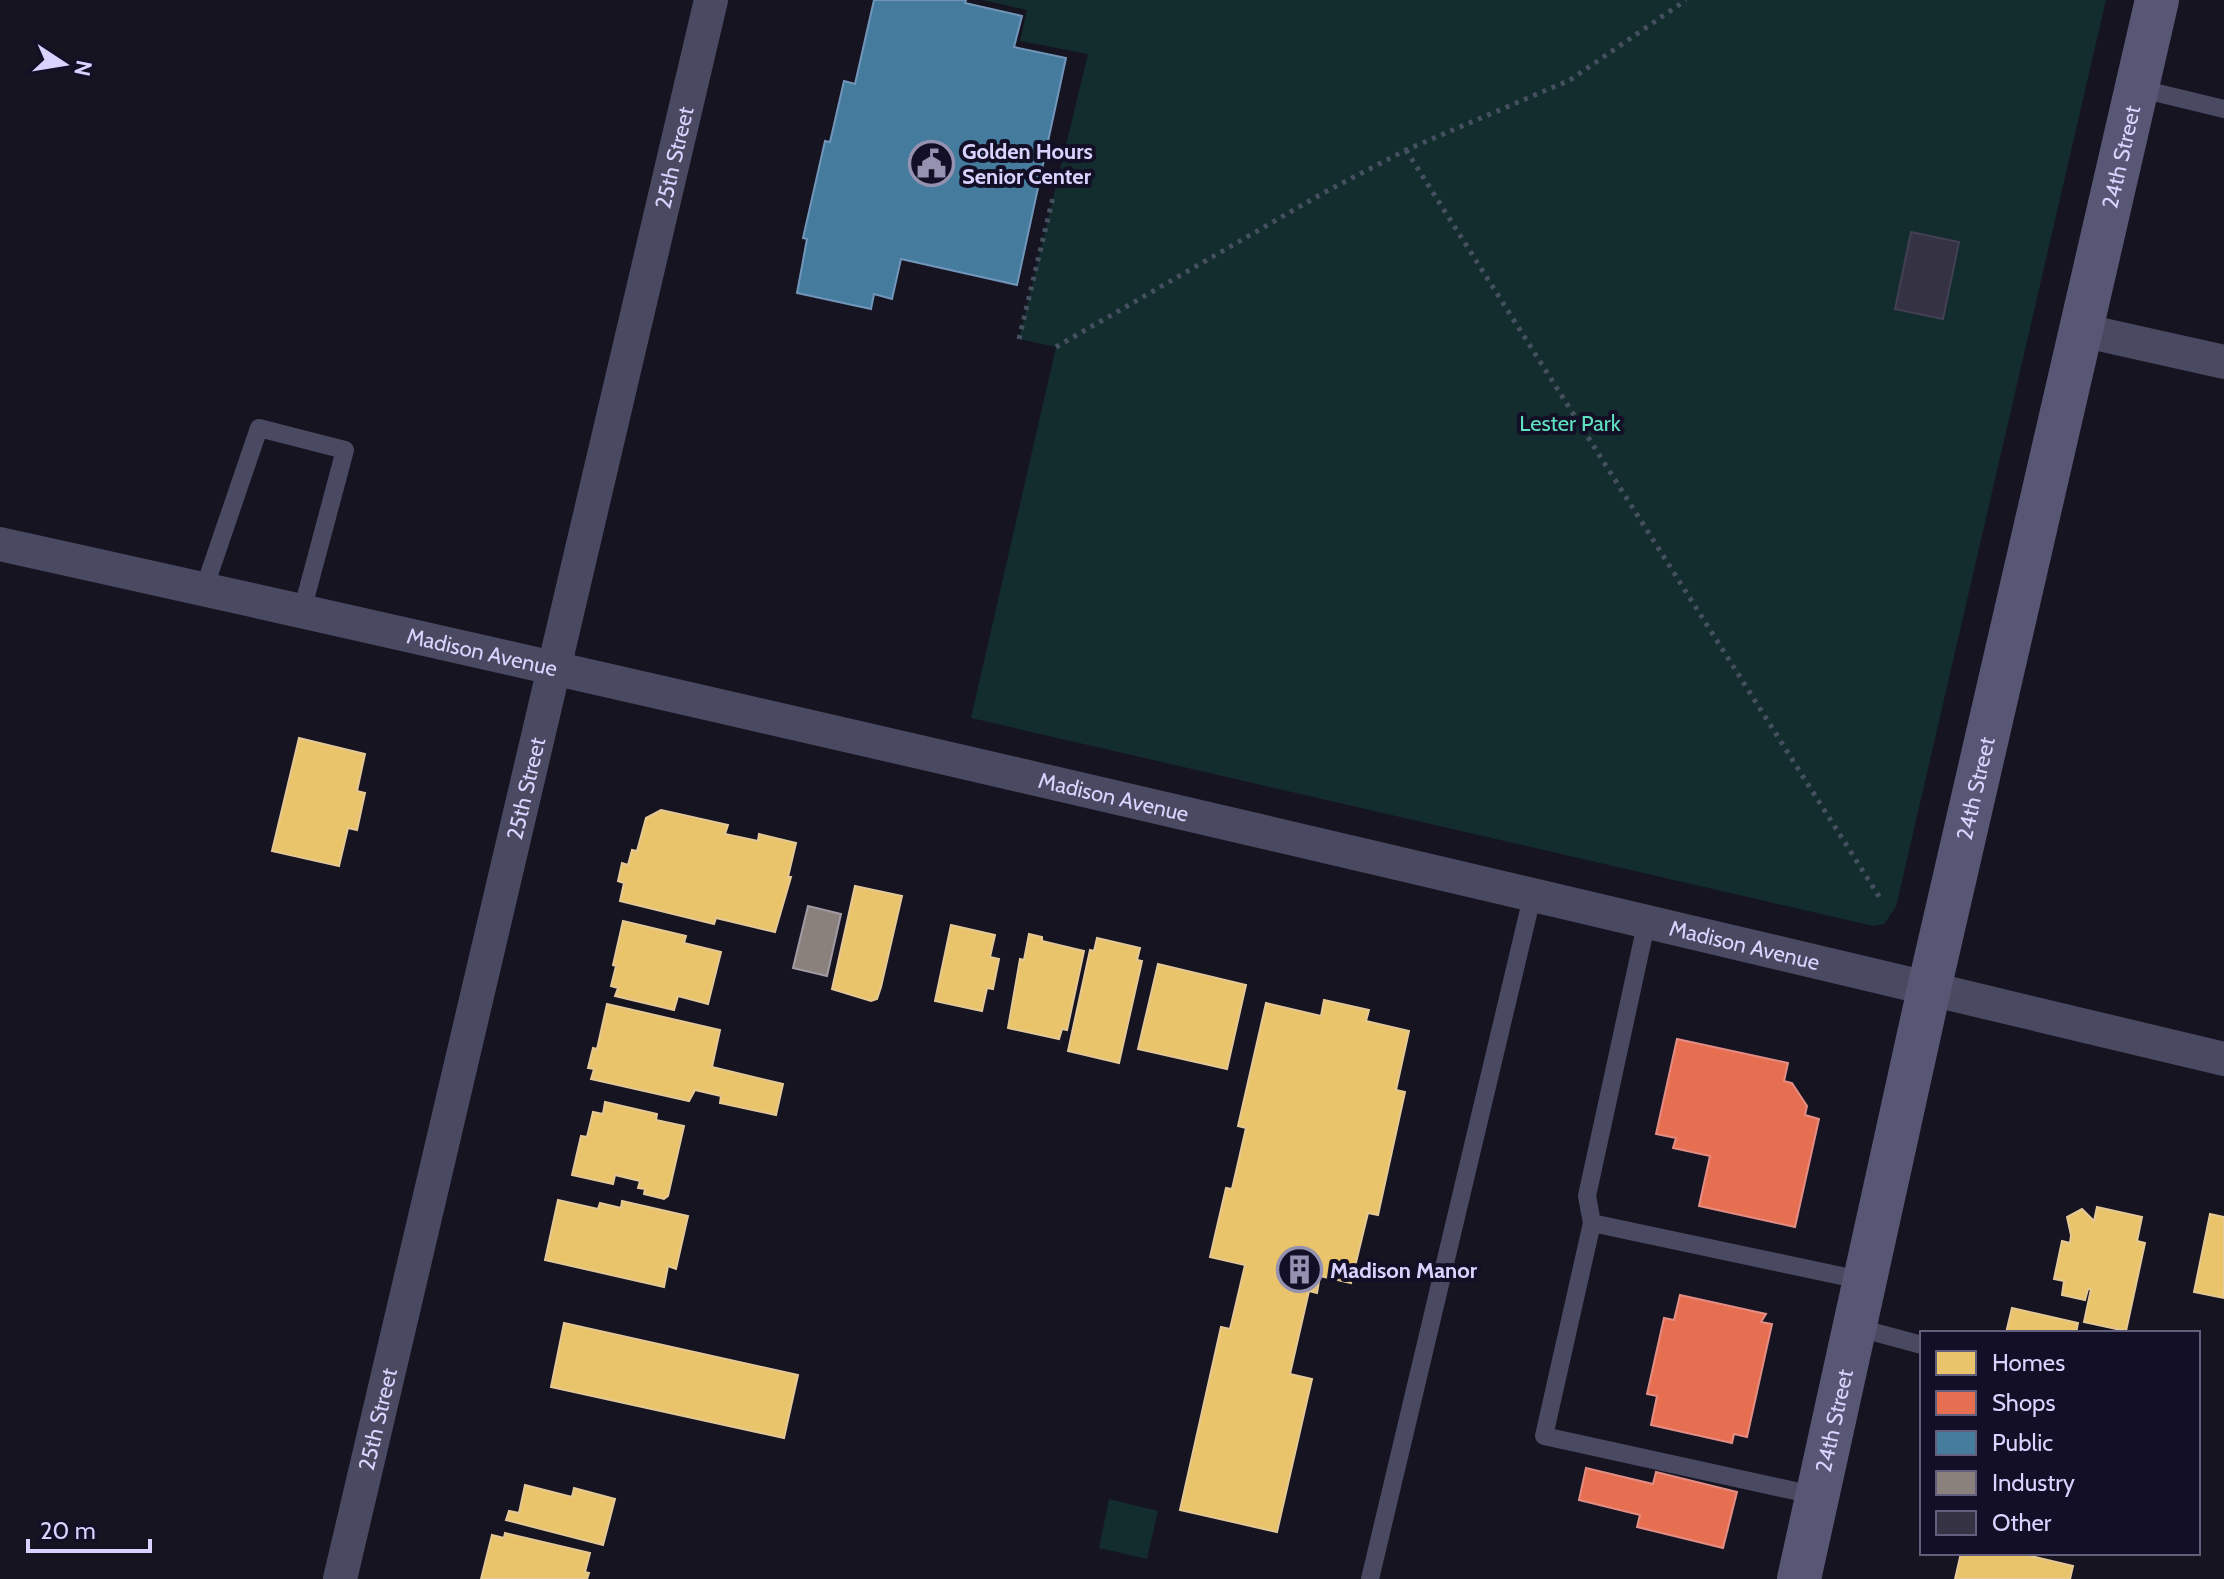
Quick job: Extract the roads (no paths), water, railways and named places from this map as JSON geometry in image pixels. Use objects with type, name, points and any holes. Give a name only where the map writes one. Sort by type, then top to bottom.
[{"type":"street","name":"25th Street","points":[[340,1579],[711,0]]},
{"type":"street","name":"24th Street","points":[[1799,1579],[1929,989],[2157,0]]},
{"type":"street","points":[[2081,330],[2224,362]]},
{"type":"street","name":"Madison Avenue","points":[[0,544],[553,666],[760,717],[1533,893],[2224,1059]]},
{"type":"lane","points":[[2137,88],[2224,109]]},
{"type":"lane","points":[[204,589],[259,428],[345,450],[302,611]]},
{"type":"lane","points":[[1370,1579],[1533,893]]},
{"type":"lane","points":[[1647,920],[1587,1196],[1592,1223],[1544,1436],[1818,1496]]},
{"type":"lane","points":[[1592,1223],[1865,1281]]},
{"type":"lane","points":[[1855,1327],[1920,1344]]},
{"type":"place","name":"Golden Hours Senior Center","points":[[931,164]]},
{"type":"place","name":"Madison Manor","points":[[1299,1270]]},
{"type":"park label","name":"Lester Park","points":[[1570,423]]}]
